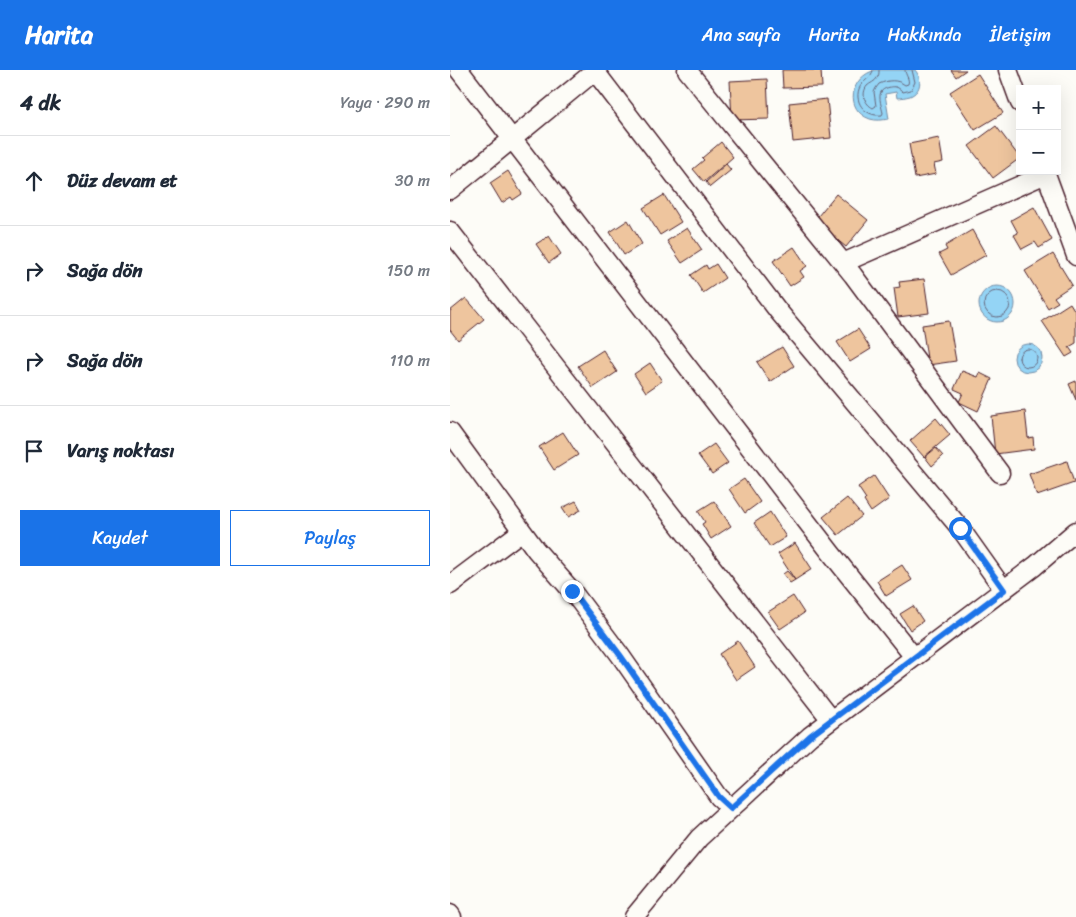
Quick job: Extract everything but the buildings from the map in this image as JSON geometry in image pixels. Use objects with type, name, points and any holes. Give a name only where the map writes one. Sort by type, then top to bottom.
[{"type":"street","points":[[459,70],[831,553],[914,657]]},
{"type":"street","points":[[687,70],[843,263],[1000,473]]},
{"type":"street","points":[[1008,70],[1016,92]]},
{"type":"street","points":[[450,190],[594,71],[779,312],[960,528],[1004,590]]},
{"type":"street","points":[[843,263],[1041,175]]},
{"type":"street","points":[[1046,175],[1076,256]]},
{"type":"street","points":[[450,231],[831,720]]},
{"type":"street","points":[[450,432],[536,550],[572,591],[620,655],[719,797],[731,808]]},
{"type":"street","points":[[450,585],[522,531]]},
{"type":"street","points":[[634,917],[699,838],[810,736],[1004,590],[1076,531]]},
{"type":"water","points":[[876,70],[915,70],[920,80],[919,88],[910,96],[897,98],[896,92],[885,94],[889,119],[870,119],[862,115],[856,108],[854,101],[854,93],[860,79],[867,73]]},
{"type":"water","points":[[997,286],[1010,291],[1015,304],[1010,317],[997,322],[984,317],[979,304],[984,291]]},
{"type":"water","points":[[1028,344],[1038,348],[1042,358],[1038,368],[1028,372],[1018,368],[1014,358],[1018,348]]},
{"type":"route","points":[[572,591],[620,655],[719,797],[731,808],[810,736],[1004,590],[960,528]]}]
